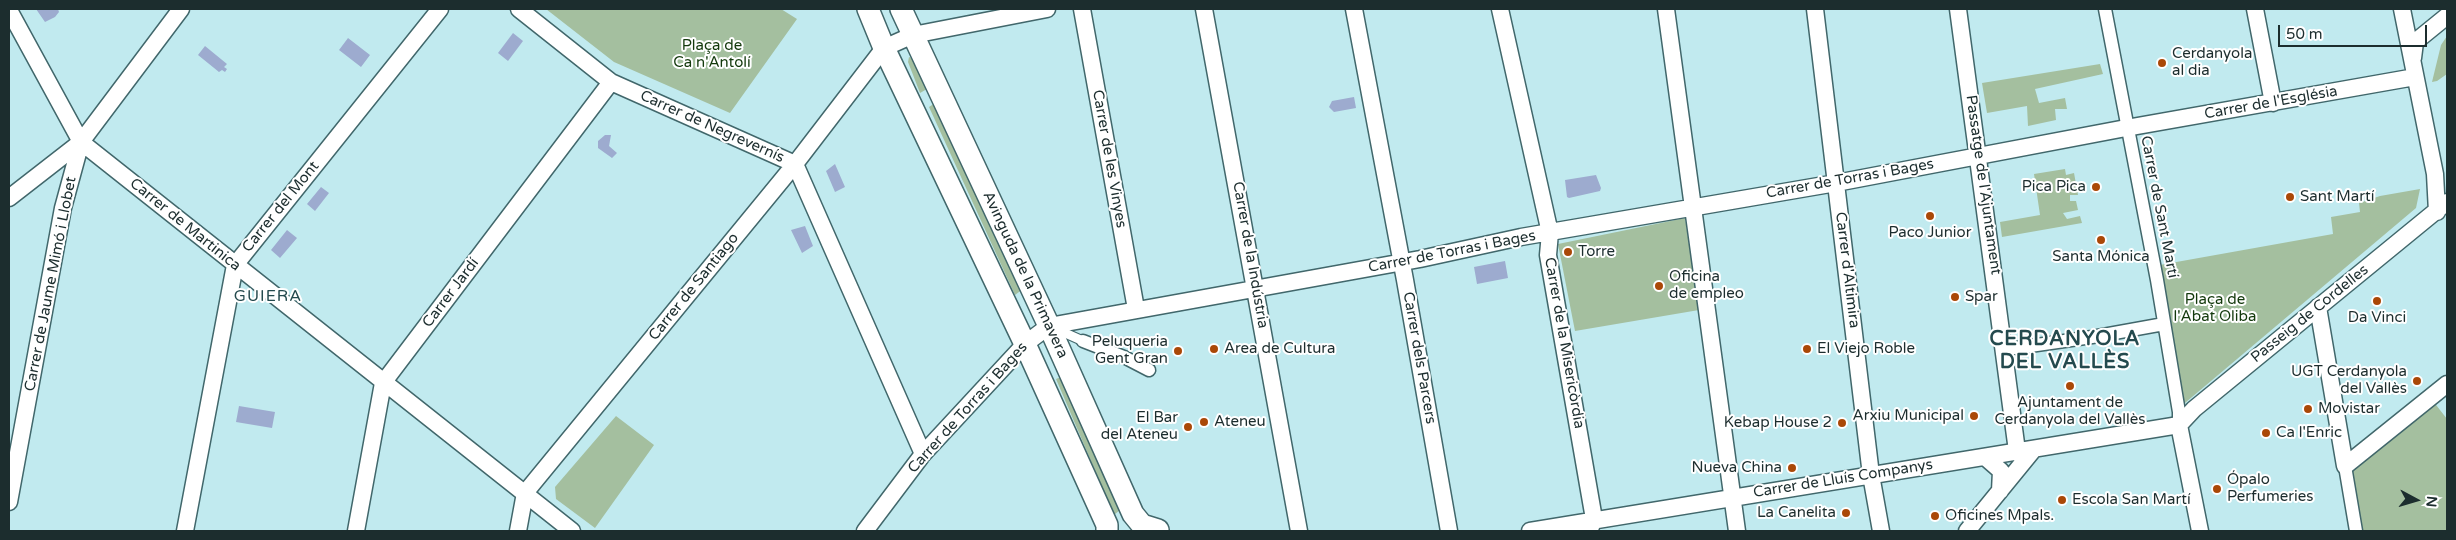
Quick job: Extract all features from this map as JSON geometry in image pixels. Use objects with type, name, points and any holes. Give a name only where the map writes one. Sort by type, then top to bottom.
[{"type":"street","name":"Carrer de Jaume Mimó i Llobet","points":[[9,502],[64,208],[81,142],[181,9]]},
{"type":"street","name":"Carrer del Mont","points":[[185,531],[235,265],[440,9]]},
{"type":"street","name":"Carrer de Negrevernís","points":[[519,9],[610,82],[795,164],[923,454]]},
{"type":"street","name":"Avinguda de la Primavera","points":[[868,9],[884,48],[1025,344],[1107,525],[1108,531]]},
{"type":"street","name":"Avinguda de la Primavera","points":[[901,9],[1049,326],[1133,514],[1142,525],[1157,531]]},
{"type":"street","points":[[884,48],[913,36],[1047,9]]},
{"type":"street","name":"Carrer de les Vinyes","points":[[1082,9],[1136,309]]},
{"type":"street","name":"Carrer de la Indústria","points":[[1204,9],[1300,531]]},
{"type":"street","name":"Carrer dels Parcers","points":[[1354,9],[1402,263],[1449,531]]},
{"type":"street","name":"Carrer de la Misericòrdia","points":[[1500,9],[1550,233],[1548,255],[1592,525]]},
{"type":"street","points":[[1666,9],[1737,531]]},
{"type":"street","name":"Carrer d'Altimira","points":[[1815,9],[1871,475],[1881,531]]},
{"type":"street","name":"Passatge de l'Ajuntament","points":[[1958,9],[2017,451]]},
{"type":"street","name":"Carrer de Sant Martí","points":[[2105,9],[2164,324],[2184,415]]},
{"type":"street","points":[[2255,9],[2273,103]]},
{"type":"street","points":[[2402,9],[2415,77],[2441,176],[2437,212]]},
{"type":"street","name":"Carrer de Martinica","points":[[9,10],[81,142],[572,531]]},
{"type":"street","points":[[2412,60],[2416,42],[2447,16]]},
{"type":"street","name":"Carrer de Santiago","points":[[518,531],[525,493],[795,164],[884,48]]},
{"type":"street","name":"Carrer de l'Església","points":[[2126,128],[2415,77]]},
{"type":"street","name":"Carrer Jardí","points":[[356,531],[383,383],[610,82]]},
{"type":"street","name":"Carrer de Torras i Bages","points":[[865,531],[923,454],[1025,344],[1049,326],[1136,309],[1256,290],[1550,233],[1836,183],[2126,128]]},
{"type":"street","points":[[9,198],[81,142]]},
{"type":"street","name":"Passeig de Cordelles","points":[[2184,415],[2437,212]]},
{"type":"street","points":[[2318,307],[2356,531]]},
{"type":"street","points":[[2004,348],[2092,337],[2164,324]]},
{"type":"street","points":[[1083,340],[1149,370]]},
{"type":"street","points":[[2345,466],[2447,384]]},
{"type":"street","points":[[2184,415],[2186,456],[2200,531]]},
{"type":"street","name":"Carrer de Lluís Companys","points":[[1530,531],[1592,525],[1732,497],[2156,428],[2184,415]]},
{"type":"street","points":[[1967,531],[2034,449]]},
{"type":"street","points":[[1985,456],[2001,471],[2000,490]]},
{"type":"lane","points":[[1049,326],[1083,340]]},
{"type":"green space","name":"Plaça de Ca n'Antolí","points":[[546,9],[781,9],[797,19],[730,113],[614,62]]},
{"type":"green space","points":[[2447,36],[2447,74],[2432,82],[2441,45]]},
{"type":"green space","points":[[909,57],[914,59],[927,89],[920,93],[908,62]]},
{"type":"green space","points":[[2100,64],[2103,74],[2035,89],[2039,103],[2065,98],[2067,109],[2055,109],[2056,120],[2028,126],[2027,106],[1987,113],[1982,83]]},
{"type":"green space","points":[[935,103],[1023,289],[1015,295],[929,107]]},
{"type":"green space","points":[[2065,169],[2066,175],[2074,173],[2078,195],[2070,195],[2070,201],[2076,201],[2078,210],[2063,213],[2067,219],[2080,216],[2082,223],[2002,237],[2000,222],[2040,215],[2034,174]]},
{"type":"green space","name":"Plaça de l'Abat Oliba","points":[[2420,189],[2416,208],[2179,408],[2154,266],[2333,234],[2331,217],[2360,212],[2359,203],[2380,196]]},
{"type":"green space","points":[[1685,218],[1699,310],[1575,331],[1558,244]]},
{"type":"green space","points":[[1061,377],[1120,510],[1114,515],[1056,379]]},
{"type":"green space","points":[[2433,401],[2447,419],[2447,531],[2356,531],[2346,470]]},
{"type":"green space","points":[[616,416],[654,445],[595,528],[556,499],[555,487]]},
{"type":"water","points":[[36,9],[58,9],[59,12],[55,17],[45,22]]},
{"type":"water","points":[[513,33],[523,41],[508,61],[498,53]]},
{"type":"water","points":[[348,38],[370,55],[361,67],[339,50]]},
{"type":"water","points":[[205,46],[227,64],[224,67],[227,69],[225,72],[222,70],[219,72],[198,55]]},
{"type":"water","points":[[1354,97],[1356,108],[1334,112],[1329,107],[1332,101]]},
{"type":"water","points":[[605,135],[611,135],[609,146],[617,153],[612,158],[598,148],[598,141]]},
{"type":"water","points":[[835,164],[845,187],[835,192],[826,171]]},
{"type":"water","points":[[1596,175],[1601,188],[1600,191],[1567,197],[1565,180]]},
{"type":"water","points":[[321,187],[329,193],[315,211],[307,204]]},
{"type":"water","points":[[805,226],[813,246],[802,253],[791,230]]},
{"type":"water","points":[[287,230],[297,238],[280,258],[271,250]]},
{"type":"water","points":[[1505,261],[1508,278],[1477,284],[1474,267]]},
{"type":"water","points":[[239,406],[275,412],[272,428],[236,422]]},
{"type":"place","name":"Cerdanyola al dia","points":[[2162,63]]},
{"type":"place","name":"Pica Pica","points":[[2096,187]]},
{"type":"place","name":"Sant Martí","points":[[2290,197]]},
{"type":"place","name":"Paco Junior","points":[[1930,216]]},
{"type":"place","name":"Santa Mónica","points":[[2101,240]]},
{"type":"place","name":"Torre","points":[[1568,252]]},
{"type":"place","name":"Oficina de empleo","points":[[1659,286]]},
{"type":"place","name":"Spar","points":[[1955,297]]},
{"type":"place","name":"Da Vinci","points":[[2377,301]]},
{"type":"place","name":"Area de Cultura","points":[[1214,349]]},
{"type":"place","name":"El Viejo Roble","points":[[1807,349]]},
{"type":"place","name":"Peluqueria Gent Gran","points":[[1178,351]]},
{"type":"place","name":"UGT Cerdanyola del Vallès","points":[[2417,381]]},
{"type":"place","name":"Ajuntament de Cerdanyola del Vallès","points":[[2070,386]]},
{"type":"place","name":"Movistar","points":[[2308,409]]},
{"type":"place","name":"Arxiu Municipal","points":[[1974,416]]},
{"type":"place","name":"Ateneu","points":[[1204,422]]},
{"type":"place","name":"Kebap House 2","points":[[1842,423]]},
{"type":"place","name":"El Bar del Ateneu","points":[[1188,427]]},
{"type":"place","name":"Ca l'Enric","points":[[2266,433]]},
{"type":"place","name":"Nueva China","points":[[1792,468]]},
{"type":"place","name":"Ópalo Perfumeries","points":[[2217,489]]},
{"type":"place","name":"Escola San Martí","points":[[2062,500]]},
{"type":"place","name":"La Canelita","points":[[1846,513]]},
{"type":"place","name":"Oficines Mpals.","points":[[1935,516]]},
{"type":"district","name":"GUIERA","points":[[268,297]]},
{"type":"district","name":"CERDANYOLA DEL VALLÈS","points":[[2065,352]]}]
